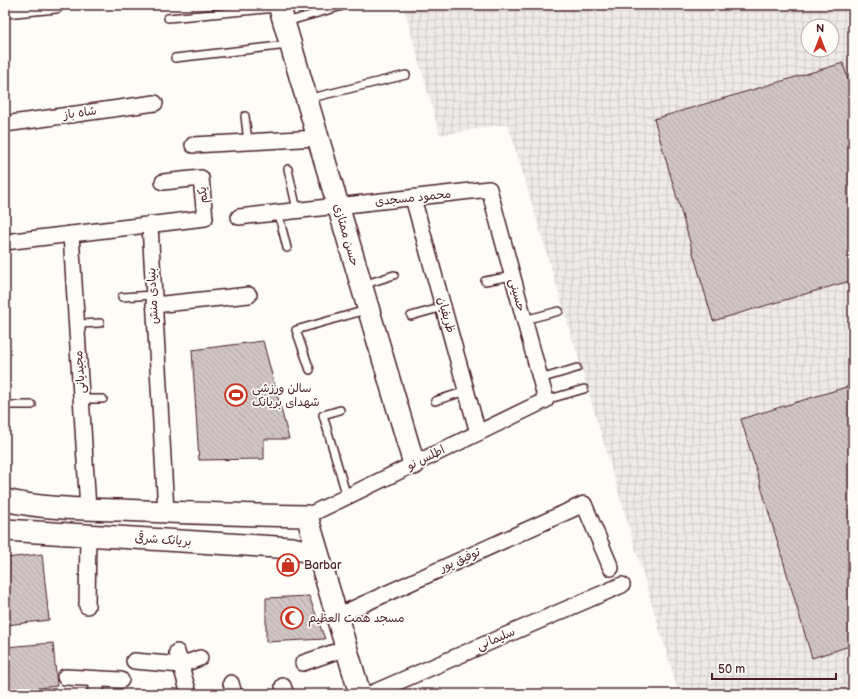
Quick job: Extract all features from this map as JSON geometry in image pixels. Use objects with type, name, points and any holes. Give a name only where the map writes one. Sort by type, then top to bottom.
[{"type":"street","points":[[5,10],[56,5]]},
{"type":"street","name":"حسن ممتازی","points":[[281,12],[414,464]]},
{"type":"street","name":"شاه باز","points":[[5,124],[155,103]]},
{"type":"street","points":[[193,145],[318,138]]},
{"type":"street","name":"یکم","points":[[150,225],[206,218],[201,178],[163,182]]},
{"type":"street","name":"محمود مسجدی","points":[[239,217],[489,190]]},
{"type":"street","name":"حسینی","points":[[489,190],[546,400]]},
{"type":"street","name":"ظریفیان","points":[[413,198],[478,433]]},
{"type":"street","points":[[5,242],[150,225]]},
{"type":"street","name":"بنیادی منش","points":[[150,225],[166,512]]},
{"type":"street","name":"مجیدیانی","points":[[71,234],[88,509]]},
{"type":"street","points":[[154,300],[249,295]]},
{"type":"street","name":"اطلس نو","points":[[307,516],[546,400]]},
{"type":"street","points":[[5,500],[22,504],[88,509],[307,516],[360,694]]},
{"type":"street","name":"توفیق پور","points":[[337,616],[584,504],[611,568]]},
{"type":"street","name":"بریانک شرقی","points":[[5,530],[88,534],[292,548],[305,551],[319,558]]},
{"type":"street","points":[[87,606],[88,534]]},
{"type":"street","name":"سلیمانی","points":[[370,694],[622,585]]},
{"type":"street","points":[[303,663],[346,648]]},
{"type":"street","points":[[179,658],[188,694]]},
{"type":"street","points":[[134,662],[179,658],[200,658]]},
{"type":"street","points":[[65,677],[121,680]]},
{"type":"street","points":[[96,678],[96,694]]},
{"type":"lane","points":[[168,18],[281,12],[346,5]]},
{"type":"lane","points":[[175,58],[291,44]]},
{"type":"lane","points":[[307,99],[406,75]]},
{"type":"lane","points":[[245,116],[248,142]]},
{"type":"lane","points":[[288,169],[297,210]]},
{"type":"lane","points":[[278,212],[287,248]]},
{"type":"lane","points":[[361,285],[394,275]]},
{"type":"lane","points":[[485,281],[512,276]]},
{"type":"lane","points":[[122,298],[154,300]]},
{"type":"lane","points":[[411,316],[443,306]]},
{"type":"lane","points":[[310,370],[296,330],[368,310]]},
{"type":"lane","points":[[524,320],[559,311]]},
{"type":"lane","points":[[77,324],[100,323]]},
{"type":"lane","points":[[540,379],[577,368]]},
{"type":"lane","points":[[546,400],[584,389]]},
{"type":"lane","points":[[435,401],[466,391]]},
{"type":"lane","points":[[82,399],[103,399]]},
{"type":"lane","points":[[5,405],[32,405]]},
{"type":"lane","points":[[340,410],[323,415],[347,497]]},
{"type":"shaded area","points":[[403,5],[853,5],[853,694],[679,694],[508,124],[440,135]]},
{"type":"building","points":[[843,63],[853,97],[853,280],[713,321],[654,119]]},
{"type":"building","name":"سالن ورزشی شهدای بریانک","points":[[263,341],[289,439],[264,439],[264,459],[199,460],[192,350]]},
{"type":"building","points":[[853,385],[853,645],[812,658],[741,419]]},
{"type":"building","points":[[42,554],[49,620],[7,625],[5,610],[5,558]]},
{"type":"building","name":"مسجد همت العظیم","points":[[309,596],[325,639],[266,642],[266,598]]},
{"type":"building","points":[[53,643],[57,686],[5,692],[5,647]]},
{"type":"place","name":"سالن ورزشی شهدای بریانک","points":[[236,395]]},
{"type":"place","name":"Barbar","points":[[288,565]]},
{"type":"place","name":"مسجد همت العظیم","points":[[292,618]]}]
